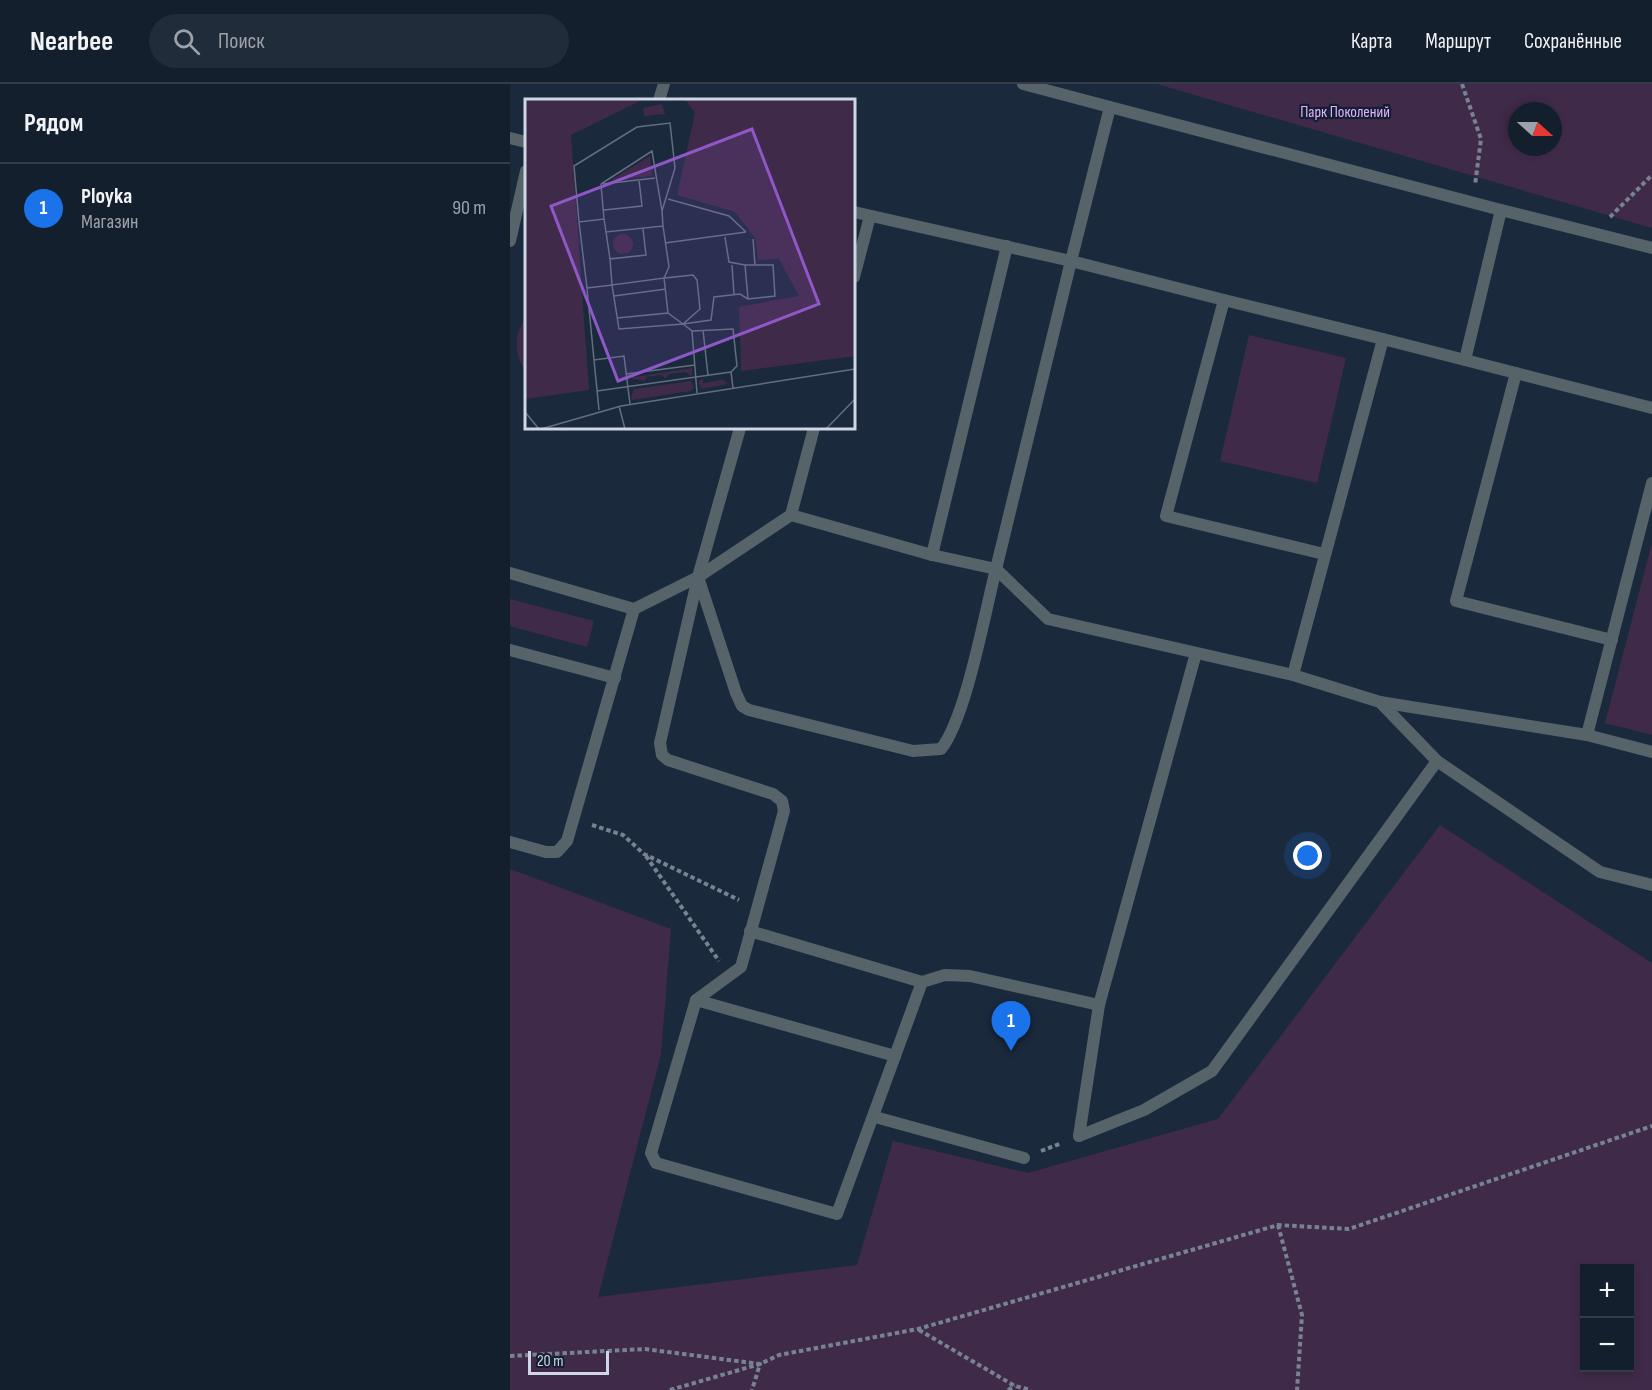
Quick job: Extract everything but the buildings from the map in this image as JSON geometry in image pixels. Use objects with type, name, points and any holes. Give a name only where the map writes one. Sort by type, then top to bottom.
[{"type":"lane","points":[[659,99],[663,84]]},
{"type":"lane","points":[[1023,84],[1472,203],[1596,232],[1652,248]]},
{"type":"lane","points":[[698,577],[742,706],[913,751],[940,749],[950,737],[972,666],[1110,107]]},
{"type":"lane","points":[[510,138],[525,142]]},
{"type":"lane","points":[[510,241],[525,175]]},
{"type":"lane","points":[[1465,360],[1501,210]]},
{"type":"lane","points":[[855,212],[1071,261],[1652,408]]},
{"type":"lane","points":[[855,273],[870,216]]},
{"type":"lane","points":[[932,555],[1007,246]]},
{"type":"lane","points":[[1224,300],[1166,516],[1324,554]]},
{"type":"lane","points":[[1293,675],[1383,339]]},
{"type":"lane","points":[[1516,373],[1456,601],[1612,640]]},
{"type":"lane","points":[[740,429],[698,577],[660,743],[662,755],[668,760],[772,794],[782,801],[783,811],[741,967],[696,1000],[651,1153],[656,1163],[837,1214],[875,1117],[922,982]]},
{"type":"lane","points":[[510,573],[634,609],[698,577],[791,515],[814,429]]},
{"type":"lane","points":[[1587,735],[1652,483]]},
{"type":"lane","points":[[791,515],[932,555],[996,569],[1048,619],[1293,675],[1380,702],[1587,735],[1652,752]]},
{"type":"lane","points":[[510,842],[546,852],[557,852],[567,841],[634,609]]},
{"type":"lane","points":[[510,650],[615,678]]},
{"type":"lane","points":[[1079,1136],[1099,1005],[1196,653]]},
{"type":"lane","points":[[1380,702],[1437,761],[1600,872],[1652,885]]},
{"type":"lane","points":[[1079,1136],[1144,1110],[1212,1071],[1437,761]]},
{"type":"lane","points":[[750,931],[922,982],[945,975],[970,976],[1099,1005]]},
{"type":"lane","points":[[696,1000],[895,1056]]},
{"type":"lane","points":[[875,1117],[1024,1158]]},
{"type":"path","points":[[1462,84],[1481,139],[1472,203]]},
{"type":"path","points":[[1596,232],[1652,175]]},
{"type":"path","points":[[575,819],[623,834],[644,854],[729,976]]},
{"type":"path","points":[[644,854],[740,901],[757,906]]},
{"type":"path","points":[[670,1390],[760,1364],[779,1354],[918,1329],[1278,1225],[1349,1229],[1652,1126]]},
{"type":"path","points":[[1024,1158],[1079,1136]]},
{"type":"path","points":[[1278,1225],[1302,1315],[1297,1390]]},
{"type":"path","points":[[918,1329],[1015,1386],[1031,1390]]},
{"type":"path","points":[[510,1356],[645,1349],[760,1364]]},
{"type":"path","points":[[752,1390],[760,1364]]},
{"type":"path","points":[[1008,1390],[1015,1386]]},
{"type":"green space","name":"Парк Поколений","points":[[1157,84],[1652,84],[1652,228]]},
{"type":"green space","points":[[525,320],[525,370],[517,352],[517,338]]},
{"type":"green space","points":[[1249,335],[1346,358],[1317,483],[1220,461]]},
{"type":"green space","points":[[1652,543],[1652,735],[1605,723]]},
{"type":"green space","points":[[510,599],[594,621],[587,647],[510,626]]},
{"type":"green space","points":[[1440,825],[1652,963],[1652,1390],[510,1390],[510,869],[671,929],[661,1054],[598,1297],[857,1265],[893,1141],[1028,1173],[1218,1119]]},
{"type":"place","name":"Ployka","points":[[1011,1051]]}]
